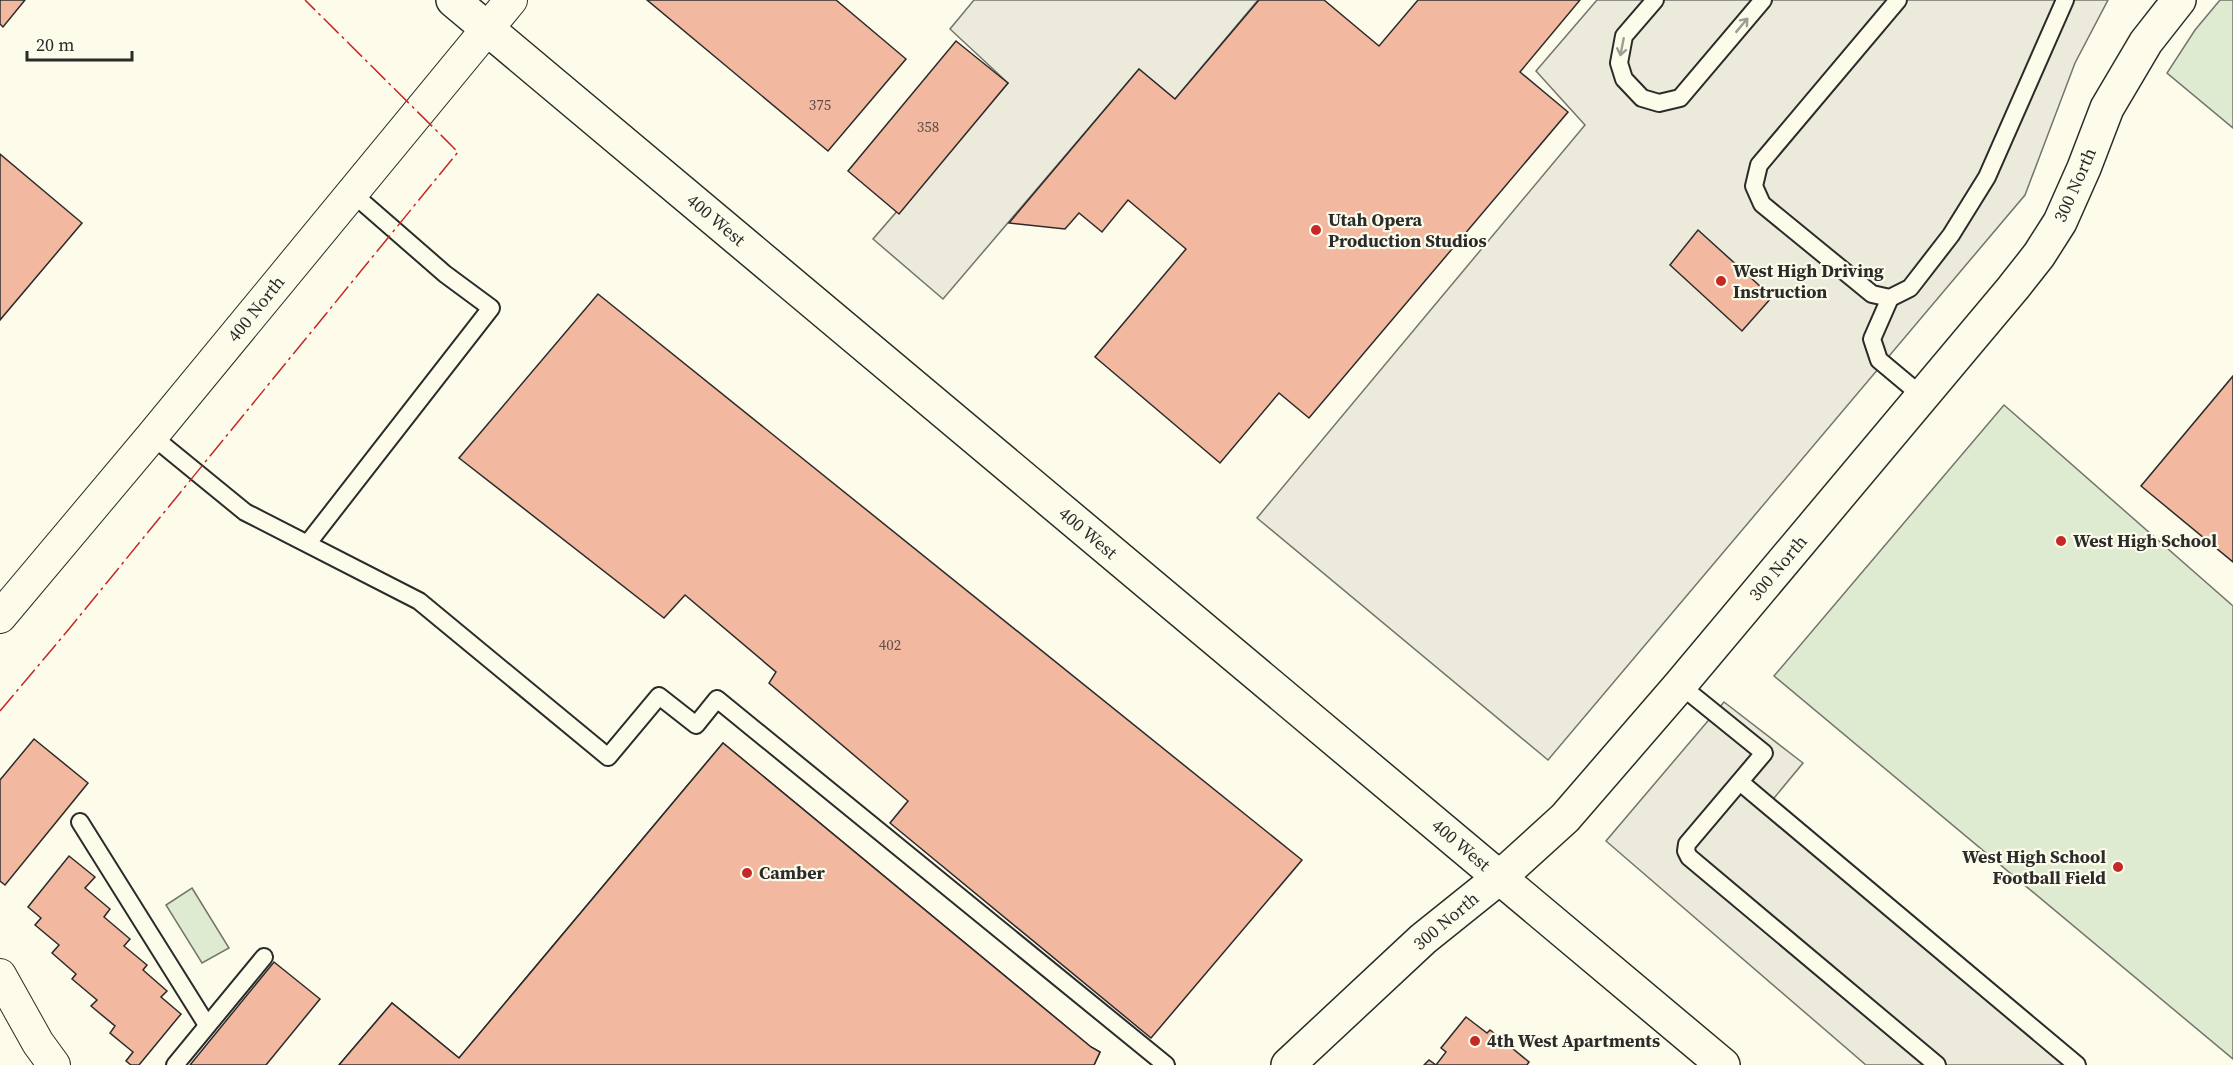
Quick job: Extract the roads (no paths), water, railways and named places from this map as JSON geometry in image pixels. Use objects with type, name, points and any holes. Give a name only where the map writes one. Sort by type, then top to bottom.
[{"type":"street","name":"400 West","points":[[453,0],[1723,1065]]},
{"type":"street","name":"400 North","points":[[0,617],[511,0]]},
{"type":"street","name":"300 North","points":[[1288,1065],[1423,939],[1499,878],[1565,819],[2013,288],[2060,222],[2108,108],[2146,42],[2178,0]]},
{"type":"street","points":[[0,975],[38,1043],[54,1065]]},
{"type":"lane","points":[[1656,0],[1624,36],[1619,63],[1624,79],[1642,98],[1659,103],[1680,98],[1763,0]]},
{"type":"lane","points":[[1898,0],[1759,165],[1754,186],[1762,204],[1872,294],[1890,298],[1910,288],[1951,235],[1987,177],[2065,0]]},
{"type":"lane","points":[[308,543],[491,309],[445,274],[352,193]]},
{"type":"lane","points":[[1890,298],[1872,339],[1879,360],[1922,396]]},
{"type":"lane","points":[[152,436],[245,512],[419,600],[608,757],[658,696],[696,725],[717,699],[1166,1065]]},
{"type":"lane","points":[[1680,685],[1764,753],[1687,844],[1686,851],[1689,857],[1937,1065]]},
{"type":"lane","points":[[1740,782],[2077,1065]]},
{"type":"lane","points":[[80,822],[207,1025]]},
{"type":"lane","points":[[175,1065],[264,957]]},
{"type":"place","name":"Utah Opera Production Studios","points":[[1316,230]]},
{"type":"place","name":"West High Driving Instruction","points":[[1721,281]]},
{"type":"place","name":"West High School","points":[[2061,541]]},
{"type":"place","name":"West High School Football Field","points":[[2118,867]]},
{"type":"place","name":"Camber","points":[[747,873]]},
{"type":"place","name":"4th West Apartments","points":[[1475,1041]]}]
